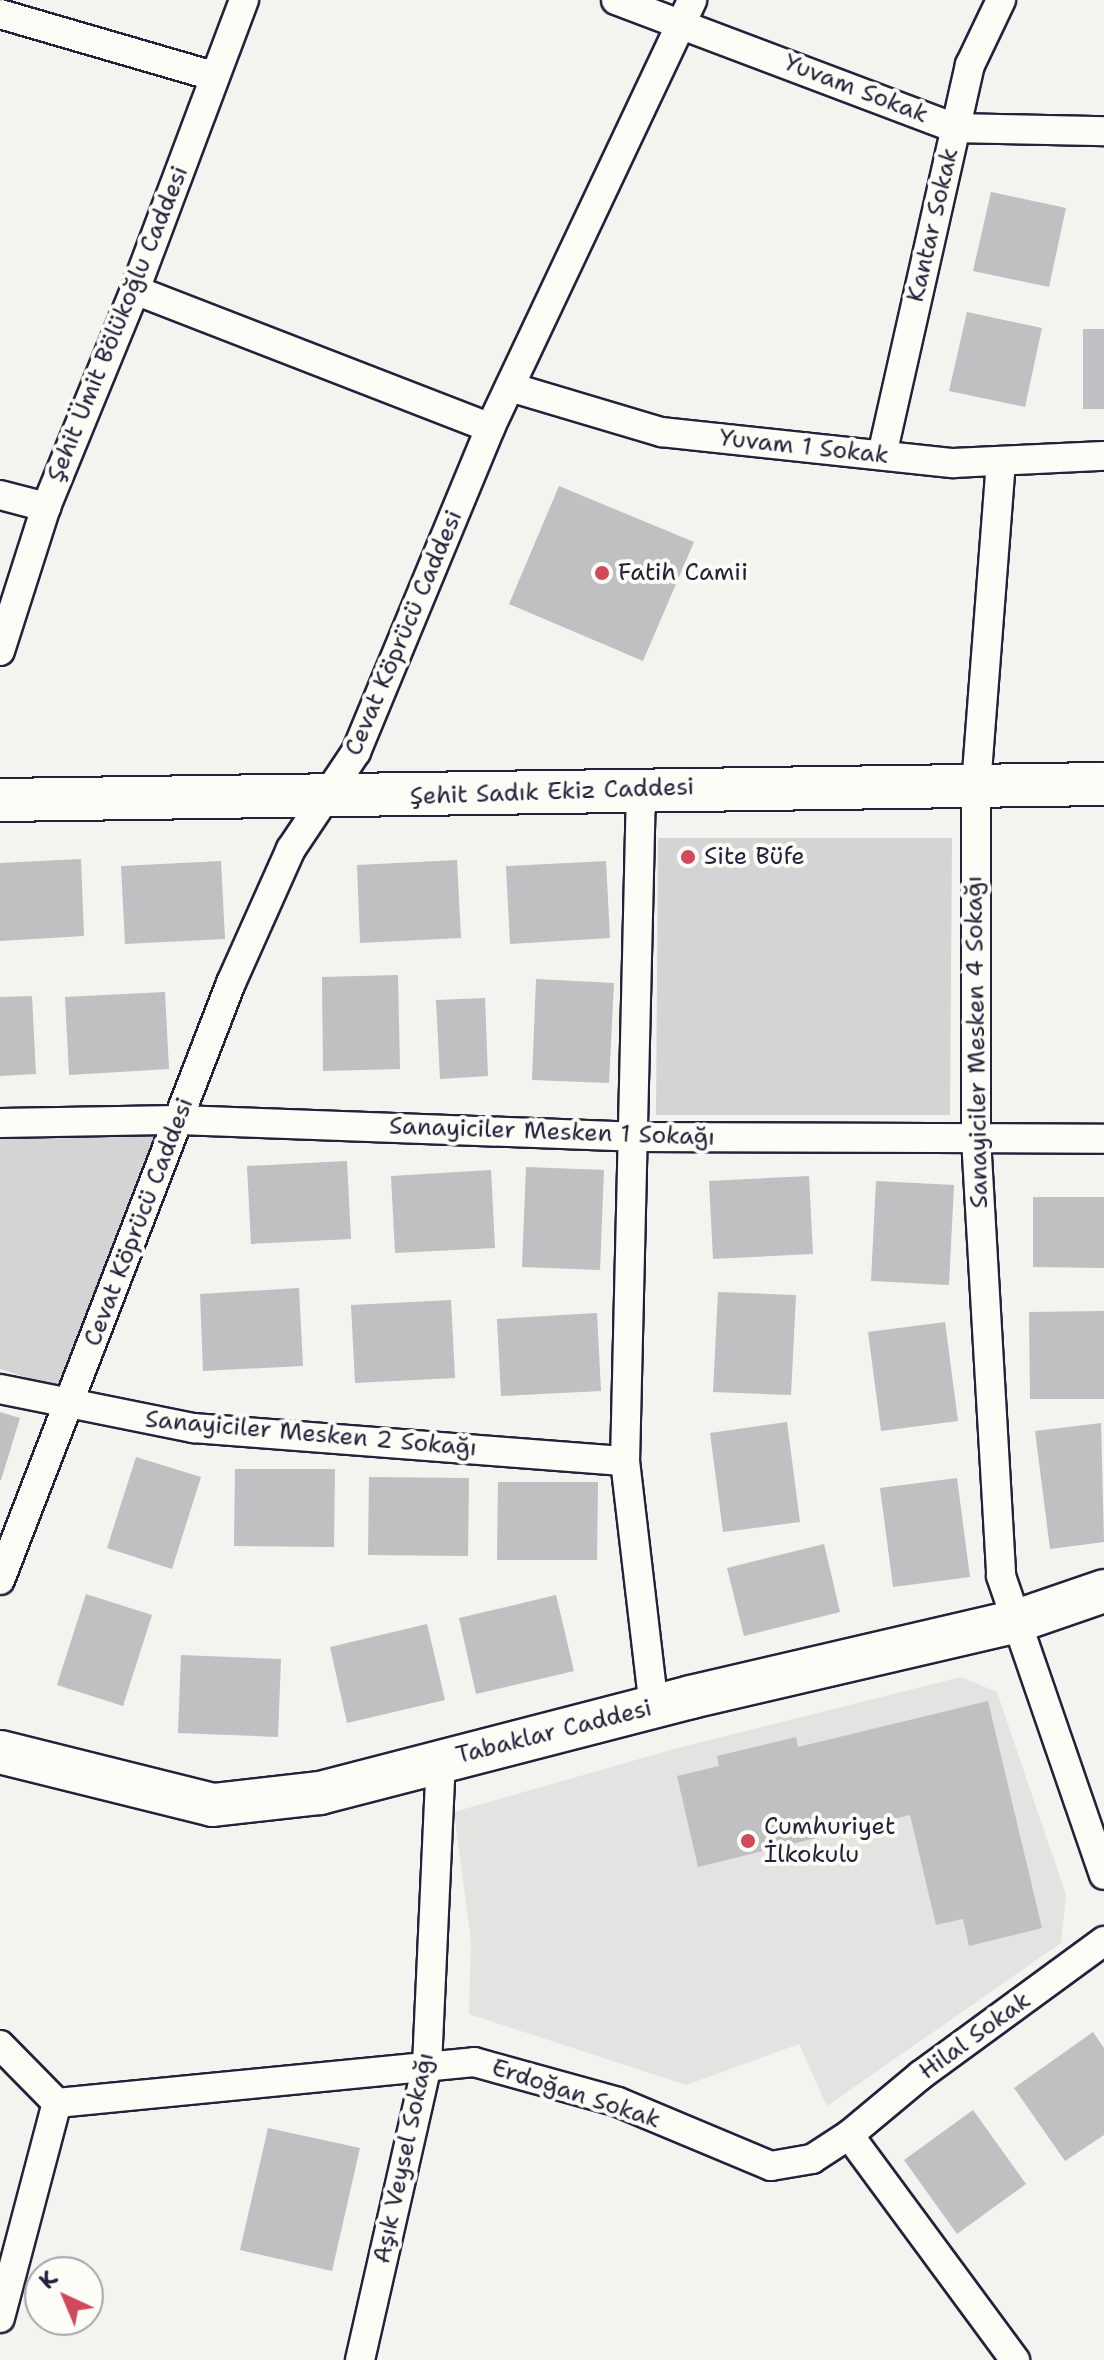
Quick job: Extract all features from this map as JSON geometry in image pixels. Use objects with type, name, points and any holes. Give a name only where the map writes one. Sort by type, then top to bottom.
[{"type":"street","name":"Şehit Ümit Bölükoğlu Caddesi","points":[[0,651],[46,507],[135,290],[244,0]]},
{"type":"street","name":"Yuvam Sokak","points":[[616,0],[687,11],[955,128],[1104,131]]},
{"type":"street","name":"Kantar Sokak","points":[[882,455],[970,65],[1001,0]]},
{"type":"street","name":"Cevat Köprücü Caddesi","points":[[0,1580],[70,1407],[231,983],[291,849],[356,752],[490,428],[687,11]]},
{"type":"street","points":[[0,14],[214,76]]},
{"type":"street","points":[[135,290],[490,428]]},
{"type":"street","name":"Yuvam 1 Sokak","points":[[510,387],[661,432],[953,463],[1104,456]]},
{"type":"street","name":"Sanayiciler Mesken 4 Sokağı","points":[[1001,461],[976,783],[976,1138],[1001,1576],[1014,1622]]},
{"type":"street","points":[[0,495],[46,507]]},
{"type":"street","name":"Şehit Sadık Ekiz Caddesi","points":[[0,800],[322,799],[641,789],[1104,784]]},
{"type":"street","points":[[641,789],[625,1461],[654,1707]]},
{"type":"street","name":"Sanayiciler Mesken 1 Sokağı","points":[[0,1123],[179,1120],[635,1137],[1104,1139]]},
{"type":"street","name":"Sanayiciler Mesken 2 Sokağı","points":[[0,1389],[70,1407],[194,1428],[625,1461]]},
{"type":"street","name":"Tabaklar Caddesi","points":[[0,1752],[213,1805],[320,1793],[654,1707],[1014,1622],[1104,1591]]},
{"type":"street","points":[[1014,1622],[1104,1875]]},
{"type":"street","name":"Aşık Veysel Sokağı","points":[[360,2360],[427,2066],[441,1761]]},
{"type":"street","name":"Hilal Sokak","points":[[849,2135],[921,2075],[1104,1941]]},
{"type":"street","points":[[0,2045],[57,2103],[0,2318]]},
{"type":"street","name":"Erdoğan Sokak","points":[[57,2103],[474,2062],[618,2102],[771,2166],[812,2159],[849,2135]]},
{"type":"street","points":[[849,2135],[1015,2360]]},
{"type":"shaded area","points":[[658,838],[952,838],[950,1115],[656,1115]]},
{"type":"shaded area","points":[[0,1133],[157,1133],[116,1233],[63,1389],[0,1369]]},
{"type":"shaded area","points":[[961,1677],[997,1692],[1066,1895],[1061,1943],[827,2106],[799,2044],[686,2085],[469,2014],[471,1941],[454,1812],[674,1749]]},
{"type":"building","points":[[991,192],[1066,208],[1049,287],[973,271]]},
{"type":"building","points":[[967,312],[1042,328],[1025,407],[949,391]]},
{"type":"building","points":[[1083,329],[1104,329],[1104,409],[1083,409]]},
{"type":"building","name":"Fatih Camii","points":[[559,486],[694,542],[643,661],[509,604]]},
{"type":"building","points":[[81,859],[84,936],[0,941],[0,863]]},
{"type":"building","points":[[457,860],[461,938],[360,943],[357,865]]},
{"type":"building","points":[[221,861],[225,939],[125,944],[121,866]]},
{"type":"building","points":[[606,861],[610,938],[510,944],[506,866]]},
{"type":"building","points":[[398,975],[400,1069],[323,1071],[322,977]]},
{"type":"building","points":[[536,979],[614,983],[609,1083],[532,1080]]},
{"type":"building","points":[[165,992],[169,1069],[69,1075],[65,997]]},
{"type":"building","points":[[32,996],[36,1074],[0,1076],[0,997]]},
{"type":"building","points":[[485,998],[488,1076],[440,1079],[436,1000]]},
{"type":"building","points":[[347,1161],[351,1239],[251,1244],[247,1166]]},
{"type":"building","points":[[526,1167],[604,1170],[600,1270],[522,1267]]},
{"type":"building","points":[[491,1170],[495,1248],[395,1253],[391,1176]]},
{"type":"building","points":[[809,1176],[813,1254],[713,1259],[709,1181]]},
{"type":"building","points":[[876,1181],[954,1185],[949,1285],[871,1281]]},
{"type":"building","points":[[1033,1197],[1104,1197],[1104,1268],[1033,1267]]},
{"type":"building","points":[[299,1288],[303,1366],[203,1371],[200,1294]]},
{"type":"building","points":[[718,1292],[796,1295],[791,1395],[713,1392]]},
{"type":"building","points":[[451,1300],[455,1378],[355,1383],[351,1305]]},
{"type":"building","points":[[1104,1311],[1104,1399],[1030,1399],[1029,1312]]},
{"type":"building","points":[[597,1313],[601,1391],[501,1396],[497,1319]]},
{"type":"building","points":[[945,1322],[958,1421],[881,1431],[868,1332]]},
{"type":"building","points":[[0,1412],[20,1418],[1,1480],[0,1480]]},
{"type":"building","points":[[787,1422],[800,1522],[723,1532],[710,1433]]},
{"type":"building","points":[[1101,1423],[1104,1542],[1050,1549],[1035,1431]]},
{"type":"building","points":[[136,1457],[201,1477],[172,1569],[107,1548]]},
{"type":"building","points":[[235,1469],[335,1469],[334,1547],[234,1546]]},
{"type":"building","points":[[369,1477],[469,1478],[468,1556],[368,1555]]},
{"type":"building","points":[[957,1478],[970,1577],[893,1587],[880,1488]]},
{"type":"building","points":[[498,1482],[598,1482],[597,1560],[497,1560]]},
{"type":"building","points":[[824,1544],[840,1612],[744,1636],[727,1568]]},
{"type":"building","points":[[86,1594],[152,1615],[123,1706],[57,1685]]},
{"type":"building","points":[[556,1595],[574,1671],[476,1694],[459,1618]]},
{"type":"building","points":[[427,1624],[445,1700],[347,1723],[330,1647]]},
{"type":"building","points":[[181,1655],[281,1659],[278,1737],[178,1733]]},
{"type":"building","name":"Cumhuriyet İlkokulu","points":[[988,1701],[1042,1928],[969,1946],[963,1919],[936,1925],[910,1815],[698,1867],[677,1776],[719,1766],[717,1756],[796,1737],[798,1747]]},
{"type":"building","points":[[1093,2032],[1104,2048],[1104,2135],[1065,2161],[1014,2088]]},
{"type":"building","points":[[973,2110],[1026,2184],[957,2234],[904,2160]]},
{"type":"building","points":[[268,2128],[360,2148],[332,2271],[240,2250]]},
{"type":"place","name":"Fatih Camii","points":[[602,573]]},
{"type":"place","name":"Site Büfe","points":[[688,857]]},
{"type":"place","name":"Cumhuriyet İlkokulu","points":[[748,1841]]}]
